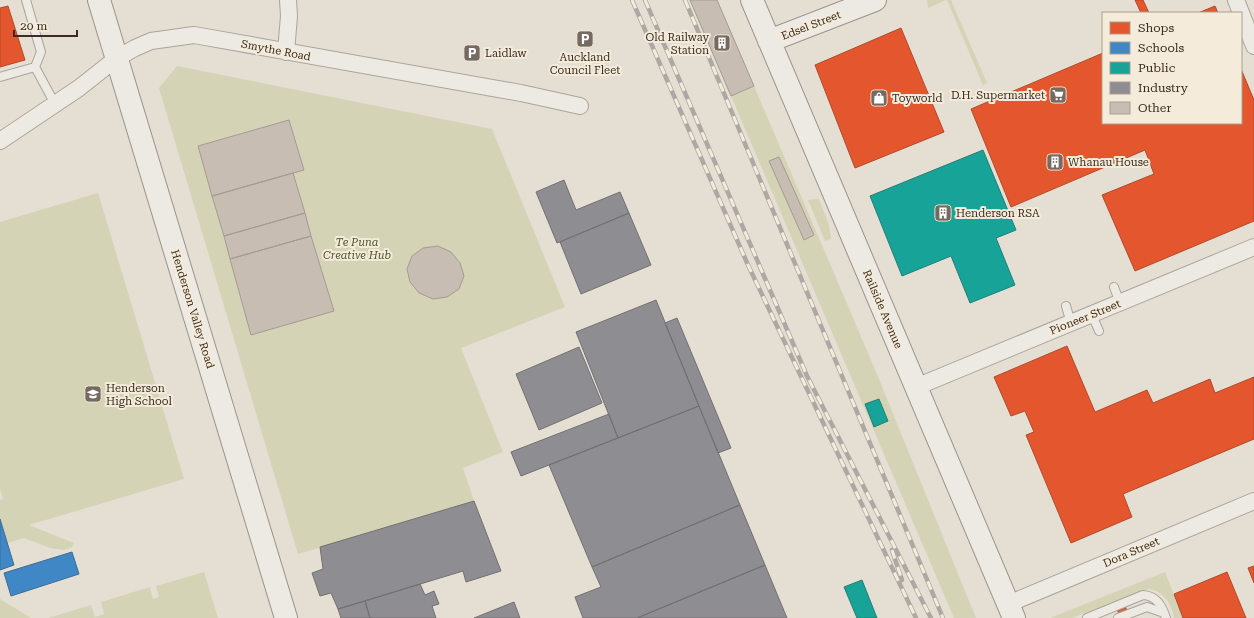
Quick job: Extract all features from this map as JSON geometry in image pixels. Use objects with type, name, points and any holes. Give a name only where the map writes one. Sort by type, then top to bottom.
[{"type":"main road","name":"Henderson Valley Road","points":[[99,0],[286,618]]},
{"type":"main road","name":"Railside Avenue","points":[[752,0],[1011,611]]},
{"type":"main road","name":"Edsel Street","points":[[769,41],[875,0]]},
{"type":"street","points":[[286,52],[289,16],[288,0]]},
{"type":"street","points":[[1236,0],[1241,12]]},
{"type":"street","points":[[1242,15],[1254,46]]},
{"type":"street","name":"Smythe Road","points":[[0,140],[55,104],[117,58],[135,48],[151,42],[194,34],[286,52],[516,92],[580,106]]},
{"type":"street","name":"Pioneer Street","points":[[916,387],[1254,247]]},
{"type":"street","name":"Dora Street","points":[[1011,611],[1254,501]]},
{"type":"lane","points":[[26,0],[41,52],[35,67]]},
{"type":"lane","points":[[0,77],[35,67]]},
{"type":"lane","points":[[35,67],[55,104]]},
{"type":"lane","points":[[1114,286],[1120,303]]},
{"type":"lane","points":[[1066,306],[1071,323]]},
{"type":"lane","points":[[1092,315],[1099,331]]},
{"type":"lane","points":[[1087,618],[1143,595],[1158,601],[1165,615]]},
{"type":"lane","points":[[1118,618],[1147,607],[1165,615]]},
{"type":"green space","points":[[927,0],[946,0],[928,8]]},
{"type":"green space","points":[[947,0],[951,0],[987,83],[983,85]]},
{"type":"green space","name":"Te Puna Creative Hub","points":[[177,66],[492,129],[565,307],[461,348],[503,452],[463,468],[474,501],[298,554],[159,88]]},
{"type":"green space","points":[[754,86],[874,367],[976,618],[954,618],[731,96]]},
{"type":"green space","points":[[98,193],[184,479],[29,525],[74,543],[72,547],[64,550],[50,548],[24,538],[7,543],[0,519],[0,500],[3,499],[0,488],[0,222]]},
{"type":"green space","points":[[819,199],[829,225],[831,239],[825,241],[808,200]]},
{"type":"green space","points":[[204,572],[218,618],[48,618],[91,605],[95,617],[104,614],[101,602],[150,587],[153,599],[159,597],[156,586]]},
{"type":"green space","points":[[1165,572],[1183,618],[1174,618],[1169,603],[1166,599],[1158,592],[1148,589],[1072,618],[1050,618]]},
{"type":"green space","points":[[0,599],[31,618],[0,618]]},
{"type":"building: Shops","points":[[1135,0],[1143,0],[1149,12],[1141,12]]},
{"type":"building: Shops","points":[[8,6],[25,60],[0,67],[0,8]]},
{"type":"building: Shops","points":[[1215,6],[1218,12],[1200,12]]},
{"type":"building: Shops","name":"Toyworld","points":[[901,28],[944,132],[855,168],[815,65]]},
{"type":"building: Shops","name":"Whanau House","points":[[1102,53],[1102,124],[1242,124],[1242,71],[1254,100],[1254,221],[1135,271],[1102,195],[1154,174],[1145,150],[1011,207],[971,109]]},
{"type":"building: Shops","points":[[1067,346],[1095,412],[1147,390],[1153,403],[1210,379],[1215,393],[1254,377],[1254,439],[1123,494],[1132,517],[1071,543],[1026,435],[1034,432],[1025,411],[1011,416],[994,377]]},
{"type":"building: Shops","points":[[1254,566],[1254,583],[1248,568]]},
{"type":"building: Shops","points":[[1227,572],[1246,618],[1183,618],[1174,594]]},
{"type":"building: Shops","points":[[1124,603],[1127,611],[1119,614],[1116,607]]},
{"type":"building: Schools","points":[[0,519],[14,565],[0,570]]},
{"type":"building: Schools","points":[[72,552],[79,574],[11,596],[4,573]]},
{"type":"building: Public","name":"Henderson RSA","points":[[983,150],[1016,230],[996,238],[1015,285],[970,303],[951,256],[902,276],[870,196]]},
{"type":"building: Public","points":[[879,399],[888,421],[874,427],[865,404]]},
{"type":"building: Public","points":[[862,580],[877,618],[857,618],[844,587]]},
{"type":"building: Industry","points":[[564,180],[576,210],[620,192],[629,213],[557,243],[536,192]]},
{"type":"building: Industry","points":[[629,213],[651,265],[581,294],[560,242]]},
{"type":"building: Industry","points":[[656,300],[699,406],[618,438],[576,332]]},
{"type":"building: Industry","points":[[677,318],[731,448],[718,453],[665,323]]},
{"type":"building: Industry","points":[[579,347],[602,403],[539,430],[516,374]]},
{"type":"building: Industry","points":[[699,406],[740,505],[592,567],[549,465]]},
{"type":"building: Industry","points":[[609,414],[618,438],[521,476],[511,452]]},
{"type":"building: Industry","points":[[474,501],[501,571],[466,582],[463,571],[338,609],[331,593],[320,596],[312,573],[323,569],[320,547]]},
{"type":"building: Industry","points":[[740,505],[765,565],[637,618],[583,618],[575,597],[601,587],[592,567]]},
{"type":"building: Industry","points":[[765,565],[787,618],[637,618]]},
{"type":"building: Industry","points":[[420,584],[425,595],[434,591],[439,604],[432,606],[436,618],[370,618],[365,601]]},
{"type":"building: Industry","points":[[365,601],[370,618],[341,618],[338,609]]},
{"type":"building: Industry","points":[[514,602],[520,618],[474,618]]},
{"type":"building: Other","name":"Old Railway Station","points":[[690,0],[717,0],[754,86],[731,96]]},
{"type":"building: Other","points":[[289,120],[304,170],[212,196],[198,146]]},
{"type":"building: Other","points":[[779,157],[814,235],[804,240],[769,161]]},
{"type":"building: Other","points":[[293,173],[305,213],[224,236],[212,196]]},
{"type":"building: Other","points":[[305,213],[311,236],[230,259],[224,236]]},
{"type":"building: Other","points":[[311,236],[334,311],[251,335],[230,259]]},
{"type":"building: Other","points":[[438,246],[451,252],[460,263],[464,276],[459,289],[447,297],[433,299],[419,293],[410,282],[407,269],[412,256],[423,248]]},
{"type":"railway","points":[[632,0],[748,265],[916,618]]},
{"type":"railway","points":[[645,0],[807,376],[931,618]]},
{"type":"railway","points":[[685,0],[943,618]]},
{"type":"railway","points":[[892,550],[902,580]]},
{"type":"place","name":"Auckland Council Fleet","points":[[585,39]]},
{"type":"place","name":"Old Railway Station","points":[[722,43]]},
{"type":"place","name":"Laidlaw","points":[[472,53]]},
{"type":"place","name":"D.H. Supermarket","points":[[1058,95]]},
{"type":"place","name":"Toyworld","points":[[879,98]]},
{"type":"place","name":"Whanau House","points":[[1055,162]]},
{"type":"place","name":"Henderson RSA","points":[[943,213]]},
{"type":"place","name":"Henderson High School","points":[[93,394]]}]
